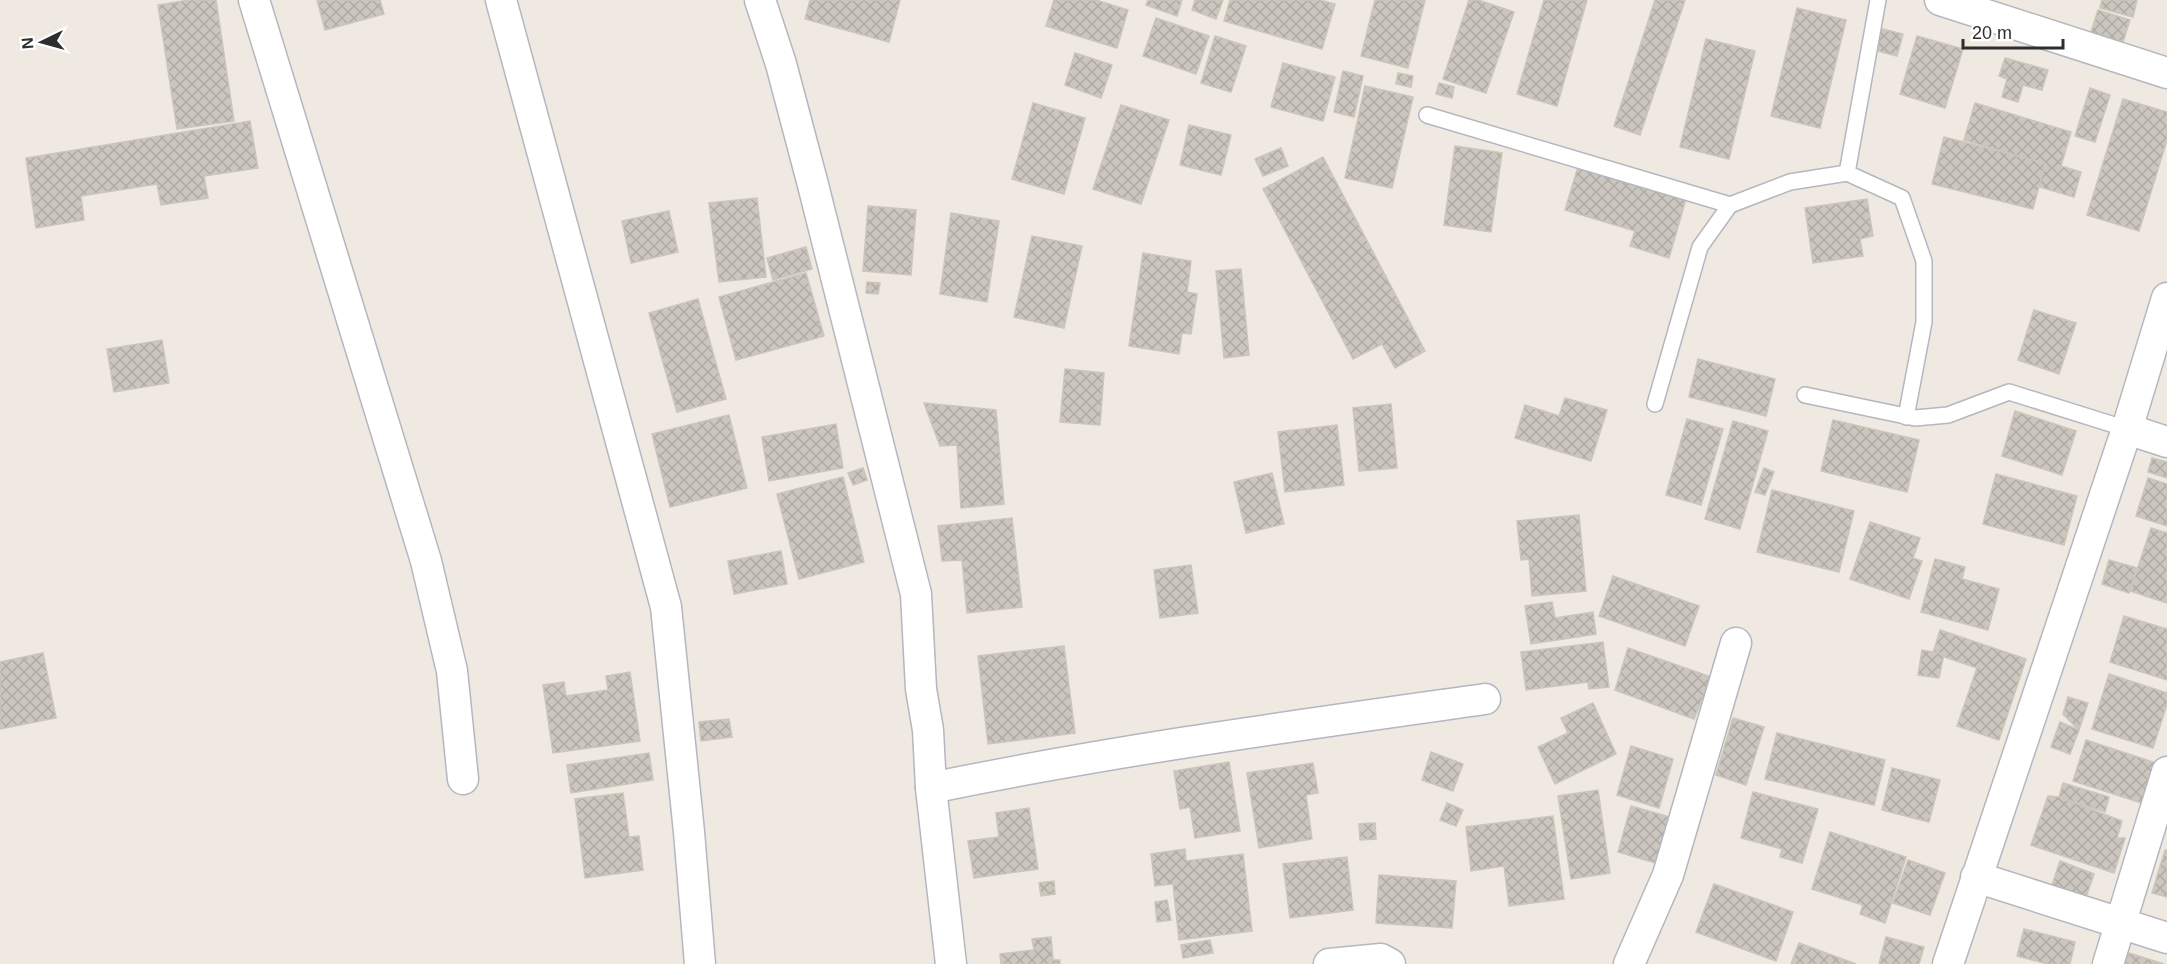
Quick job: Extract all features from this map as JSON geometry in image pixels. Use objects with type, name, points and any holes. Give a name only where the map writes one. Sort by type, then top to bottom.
[{"type":"street","points":[[254,0],[426,561],[452,671],[463,779]]},
{"type":"street","points":[[501,0],[666,607],[700,964]]},
{"type":"street","points":[[760,0],[781,64],[812,181],[916,594],[921,688],[928,730],[931,788],[951,964]]},
{"type":"street","points":[[1940,0],[2167,74]]},
{"type":"street","points":[[1948,964],[2127,429],[2167,298]]},
{"type":"street","points":[[2127,429],[2167,442]]},
{"type":"street","points":[[1629,964],[1668,875],[1736,643]]},
{"type":"street","points":[[931,788],[1020,769],[1485,699]]},
{"type":"street","points":[[2108,964],[2167,772]]},
{"type":"street","points":[[1976,877],[2167,938]]},
{"type":"street","points":[[1329,964],[1381,959],[1390,964]]},
{"type":"lane","points":[[1847,173],[1878,0]]},
{"type":"lane","points":[[1427,115],[1730,205]]},
{"type":"lane","points":[[1655,404],[1700,247],[1730,205],[1790,182],[1847,173],[1902,198],[1924,261],[1924,322],[1906,417]]},
{"type":"lane","points":[[1805,395],[1915,418],[1948,415],[2009,392],[2127,429]]},
{"type":"building","points":[[189,0],[216,0],[234,121],[177,129],[158,5]]},
{"type":"building","points":[[317,0],[380,0],[384,14],[325,30]]},
{"type":"building","points":[[810,0],[900,0],[889,42],[805,19]]},
{"type":"building","points":[[1054,0],[1096,0],[1128,10],[1117,48],[1046,26]]},
{"type":"building","points":[[1148,0],[1182,0],[1177,16],[1146,5]]},
{"type":"building","points":[[1195,0],[1223,0],[1216,19],[1192,10]]},
{"type":"building","points":[[1230,0],[1320,0],[1335,4],[1322,49],[1224,21]]},
{"type":"building","points":[[1375,0],[1425,0],[1408,68],[1361,56]]},
{"type":"building","points":[[1469,0],[1478,0],[1514,12],[1486,93],[1443,79]]},
{"type":"building","points":[[1544,0],[1587,0],[1557,106],[1517,94]]},
{"type":"building","points":[[1655,0],[1685,0],[1640,135],[1614,126]]},
{"type":"building","points":[[2102,0],[2137,0],[2133,17],[2100,8]]},
{"type":"building","points":[[1797,8],[1846,20],[1820,128],[1771,116]]},
{"type":"building","points":[[2098,10],[2130,20],[2123,42],[2091,32]]},
{"type":"building","points":[[1156,18],[1209,36],[1196,74],[1143,56]]},
{"type":"building","points":[[1878,28],[1903,34],[1897,56],[1874,50]]},
{"type":"building","points":[[1215,36],[1246,46],[1231,92],[1201,83]]},
{"type":"building","points":[[1917,36],[1963,49],[1945,108],[1900,94]]},
{"type":"building","points":[[1706,39],[1755,51],[1729,159],[1680,147]]},
{"type":"building","points":[[1075,53],[1112,65],[1101,98],[1065,85]]},
{"type":"building","points":[[2005,58],[2048,70],[2042,90],[2023,85],[2018,102],[2002,97],[2007,79],[1999,76]]},
{"type":"building","points":[[1283,63],[1335,77],[1323,121],[1271,107]]},
{"type":"building","points":[[1343,71],[1363,76],[1354,117],[1334,112]]},
{"type":"building","points":[[1398,73],[1413,76],[1411,87],[1396,84]]},
{"type":"building","points":[[1439,83],[1454,87],[1452,98],[1436,94]]},
{"type":"building","points":[[1365,86],[1413,97],[1392,188],[1345,178]]},
{"type":"building","points":[[2090,88],[2110,95],[2095,142],[2075,136]]},
{"type":"building","points":[[2123,99],[2167,112],[2167,140],[2139,231],[2087,215]]},
{"type":"building","points":[[1033,103],[1085,118],[1064,194],[1012,179]]},
{"type":"building","points":[[1975,103],[2071,132],[2061,166],[2081,172],[2074,197],[2026,183],[2032,160],[1964,140]]},
{"type":"building","points":[[1121,105],[1169,120],[1141,204],[1093,189]]},
{"type":"building","points":[[250,121],[258,168],[204,176],[208,198],[161,205],[157,184],[81,196],[84,220],[36,228],[26,158]]},
{"type":"building","points":[[1189,125],[1231,135],[1221,175],[1180,165]]},
{"type":"building","points":[[1944,137],[2045,163],[2033,209],[1932,184]]},
{"type":"building","points":[[1455,146],[1502,153],[1491,232],[1444,225]]},
{"type":"building","points":[[1281,148],[1288,166],[1263,176],[1255,159]]},
{"type":"building","points":[[1323,157],[1425,351],[1395,368],[1382,344],[1353,359],[1263,189]]},
{"type":"building","points":[[1578,167],[1686,199],[1669,258],[1630,246],[1635,231],[1565,210]]},
{"type":"building","points":[[757,198],[766,277],[719,282],[709,203]]},
{"type":"building","points":[[1867,199],[1873,236],[1860,239],[1863,256],[1813,263],[1805,208]]},
{"type":"building","points":[[868,206],[916,210],[911,275],[863,271]]},
{"type":"building","points":[[669,211],[678,252],[631,263],[622,221]]},
{"type":"building","points":[[951,213],[999,221],[987,302],[940,294]]},
{"type":"building","points":[[1032,236],[1082,246],[1064,328],[1014,317]]},
{"type":"building","points":[[806,247],[812,269],[773,280],[767,258]]},
{"type":"building","points":[[1143,253],[1191,261],[1187,292],[1197,294],[1191,334],[1182,333],[1179,354],[1129,346]]},
{"type":"building","points":[[1241,269],[1249,355],[1224,358],[1216,271]]},
{"type":"building","points":[[806,273],[824,336],[736,360],[719,297]]},
{"type":"building","points":[[867,282],[880,283],[878,294],[866,293]]},
{"type":"building","points":[[698,299],[726,399],[677,412],[649,313]]},
{"type":"building","points":[[2034,310],[2076,323],[2059,374],[2018,360]]},
{"type":"building","points":[[162,340],[169,383],[114,392],[107,349]]},
{"type":"building","points":[[1698,359],[1775,379],[1766,416],[1689,397]]},
{"type":"building","points":[[1065,369],[1104,373],[1100,425],[1060,422]]},
{"type":"building","points":[[1565,398],[1607,410],[1591,461],[1515,438],[1525,405],[1559,416]]},
{"type":"building","points":[[924,403],[996,410],[1004,504],[961,508],[957,445],[940,446]]},
{"type":"building","points":[[1391,404],[1397,468],[1359,471],[1353,408]]},
{"type":"building","points":[[2015,411],[2076,431],[2062,475],[2002,456]]},
{"type":"building","points":[[729,415],[747,488],[670,507],[652,434]]},
{"type":"building","points":[[1687,419],[1723,429],[1701,505],[1666,495]]},
{"type":"building","points":[[1833,420],[1919,440],[1907,492],[1821,471]]},
{"type":"building","points":[[1733,421],[1768,431],[1740,529],[1705,519]]},
{"type":"building","points":[[836,424],[843,468],[769,481],[762,437]]},
{"type":"building","points":[[1337,425],[1344,485],[1285,492],[1278,432]]},
{"type":"building","points":[[2152,458],[2167,462],[2167,478],[2148,472]]},
{"type":"building","points":[[863,468],[867,480],[853,485],[848,473]]},
{"type":"building","points":[[1764,468],[1774,472],[1765,495],[1755,492]]},
{"type":"building","points":[[1272,473],[1284,524],[1246,533],[1234,482]]},
{"type":"building","points":[[1996,474],[2077,496],[2064,545],[1983,524]]},
{"type":"building","points":[[843,477],[864,562],[799,579],[777,494]]},
{"type":"building","points":[[2148,478],[2167,484],[2167,526],[2136,516]]},
{"type":"building","points":[[1772,490],[1854,511],[1839,572],[1757,552]]},
{"type":"building","points":[[1579,515],[1586,591],[1532,596],[1529,559],[1521,560],[1517,521]]},
{"type":"building","points":[[1012,518],[1022,607],[967,613],[962,560],[942,561],[938,526]]},
{"type":"building","points":[[1870,522],[1920,538],[1913,558],[1922,561],[1909,599],[1850,579]]},
{"type":"building","points":[[2151,528],[2167,533],[2167,603],[2130,591]]},
{"type":"building","points":[[781,551],[787,584],[734,594],[728,561]]},
{"type":"building","points":[[1935,559],[1965,567],[1962,579],[1999,589],[1988,630],[1921,612]]},
{"type":"building","points":[[2109,560],[2137,568],[2129,593],[2102,584]]},
{"type":"building","points":[[1191,565],[1198,613],[1160,618],[1154,570]]},
{"type":"building","points":[[1613,576],[1699,606],[1685,646],[1599,616]]},
{"type":"building","points":[[1552,602],[1555,618],[1593,612],[1596,634],[1531,644],[1525,606]]},
{"type":"building","points":[[2124,616],[2167,629],[2167,680],[2110,662]]},
{"type":"building","points":[[1940,630],[2026,659],[1999,740],[1957,726],[1977,668],[1933,653]]},
{"type":"building","points":[[1603,642],[1609,687],[1589,689],[1588,682],[1526,690],[1521,652]]},
{"type":"building","points":[[1064,646],[1075,733],[988,744],[978,656]]},
{"type":"building","points":[[1628,648],[1711,677],[1694,719],[1615,690]]},
{"type":"building","points":[[1922,650],[1944,654],[1939,678],[1918,675]]},
{"type":"building","points":[[43,653],[56,718],[0,729],[0,662]]},
{"type":"building","points":[[630,672],[640,741],[553,753],[543,685],[564,682],[566,696],[608,690],[606,676]]},
{"type":"building","points":[[2109,674],[2167,693],[2167,704],[2153,748],[2092,729]]},
{"type":"building","points":[[2068,697],[2088,703],[2079,730],[2063,714]]},
{"type":"building","points":[[1593,703],[1616,754],[1555,784],[1538,747],[1568,733],[1561,718]]},
{"type":"building","points":[[1733,718],[1764,727],[1746,785],[1716,775]]},
{"type":"building","points":[[729,719],[732,737],[701,741],[699,722]]},
{"type":"building","points":[[2060,722],[2079,730],[2070,754],[2051,747]]},
{"type":"building","points":[[1777,733],[1885,760],[1874,805],[1765,779]]},
{"type":"building","points":[[2086,740],[2159,764],[2145,804],[2073,781]]},
{"type":"building","points":[[1631,746],[1673,759],[1659,808],[1617,795]]},
{"type":"building","points":[[1431,752],[1463,764],[1453,791],[1422,780]]},
{"type":"building","points":[[649,753],[653,780],[571,793],[567,765]]},
{"type":"building","points":[[1229,762],[1240,831],[1195,838],[1190,807],[1180,809],[1174,771]]},
{"type":"building","points":[[1313,763],[1318,793],[1306,795],[1312,839],[1259,848],[1247,773]]},
{"type":"building","points":[[1892,768],[1940,780],[1929,822],[1882,810]]},
{"type":"building","points":[[2063,783],[2109,797],[2105,812],[2059,797]]},
{"type":"building","points":[[1598,790],[1610,873],[1571,879],[1558,796]]},
{"type":"building","points":[[1753,792],[1818,809],[1802,863],[1780,857],[1782,849],[1741,838]]},
{"type":"building","points":[[623,793],[629,837],[639,836],[643,870],[585,878],[575,799]]},
{"type":"building","points":[[2048,796],[2059,797],[2122,821],[2117,838],[2125,838],[2114,873],[2031,845]]},
{"type":"building","points":[[1447,803],[1463,810],[1456,826],[1440,820]]},
{"type":"building","points":[[1631,806],[1673,818],[1659,864],[1618,852]]},
{"type":"building","points":[[1029,808],[1038,869],[974,878],[968,841],[999,837],[996,813]]},
{"type":"building","points":[[1553,816],[1564,899],[1509,906],[1504,866],[1471,871],[1466,827]]},
{"type":"building","points":[[1375,823],[1376,839],[1360,840],[1359,824]]},
{"type":"building","points":[[1830,832],[1906,857],[1885,923],[1860,914],[1863,905],[1812,889]]},
{"type":"building","points":[[1185,849],[1186,861],[1243,854],[1252,931],[1179,940],[1173,884],[1155,886],[1151,854]]},
{"type":"building","points":[[2165,850],[2167,850],[2167,897],[2152,893]]},
{"type":"building","points":[[1347,857],[1353,910],[1290,918],[1283,864]]},
{"type":"building","points":[[1908,860],[1945,873],[1930,915],[1893,903]]},
{"type":"building","points":[[2060,861],[2094,874],[2085,900],[2051,888]]},
{"type":"building","points":[[1379,875],[1456,881],[1452,928],[1376,923]]},
{"type":"building","points":[[1054,881],[1055,894],[1041,896],[1039,883]]},
{"type":"building","points":[[1714,884],[1793,912],[1776,961],[1696,932]]},
{"type":"building","points":[[1167,900],[1171,920],[1157,922],[1155,902]]},
{"type":"building","points":[[2024,929],[2075,942],[2070,964],[2048,964],[2017,956]]},
{"type":"building","points":[[1051,937],[1053,960],[1060,960],[1060,964],[1001,964],[1000,954],[1034,950],[1032,939]]},
{"type":"building","points":[[1886,937],[1924,947],[1919,964],[1879,964]]},
{"type":"building","points":[[1210,940],[1213,953],[1183,958],[1181,945]]},
{"type":"building","points":[[1799,943],[1856,964],[1791,964]]},
{"type":"building","points":[[2129,953],[2164,964],[2125,964]]}]
